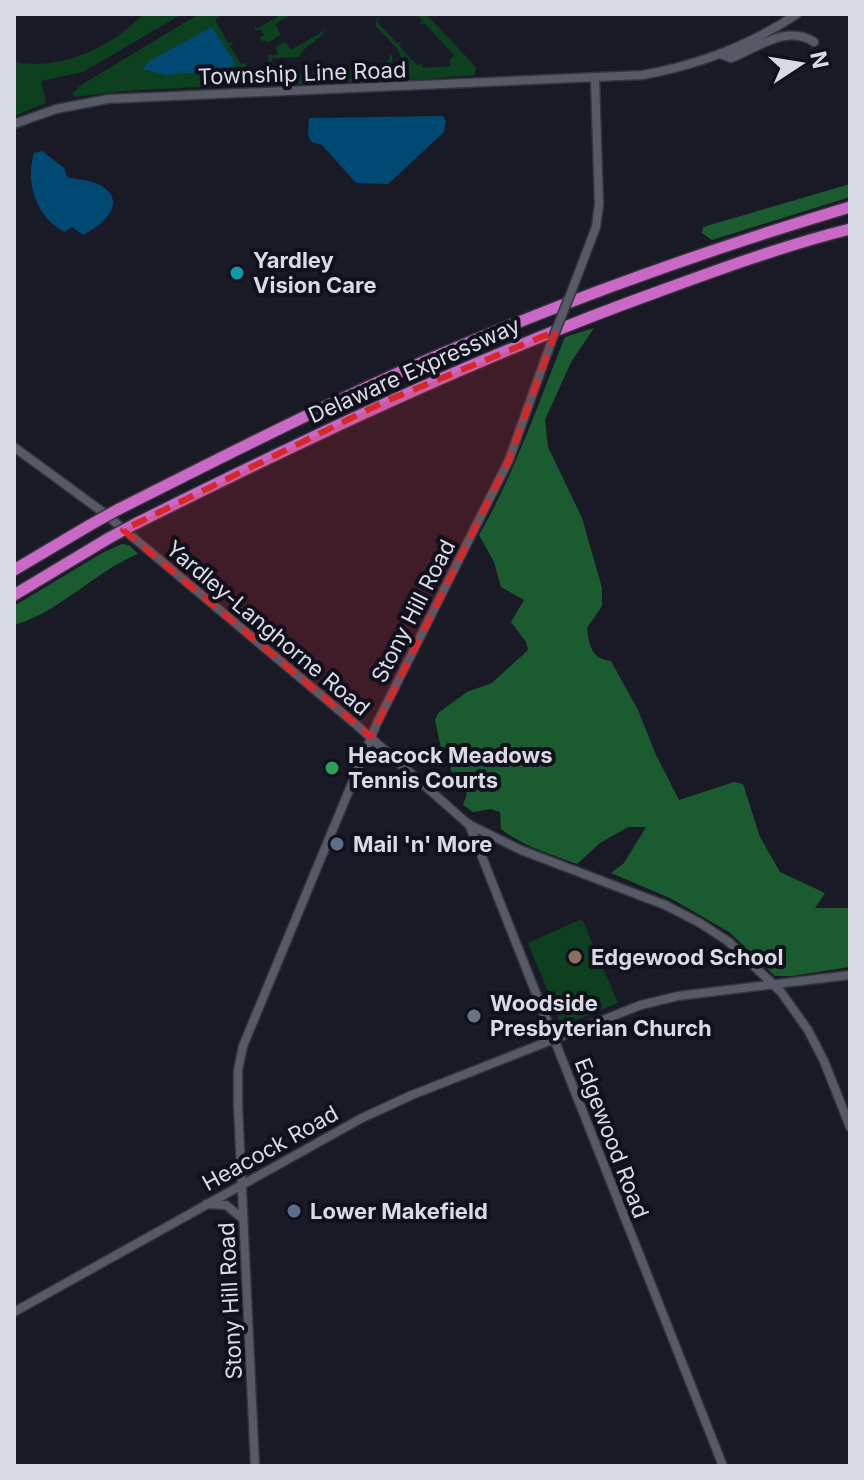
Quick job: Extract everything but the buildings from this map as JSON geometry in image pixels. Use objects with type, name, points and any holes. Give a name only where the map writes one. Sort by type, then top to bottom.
[{"type":"highway","name":"Delaware Expressway","points":[[14,570],[117,510],[315,411],[501,329],[675,263],[850,207]]},
{"type":"highway","name":"Delaware Expressway","points":[[14,595],[135,524],[397,396],[626,303],[850,232]]},
{"type":"street","points":[[595,79],[664,71],[721,55],[756,39],[797,14]]},
{"type":"street","points":[[721,55],[731,58],[777,38],[796,34],[814,42]]},
{"type":"street","name":"Township Line Road","points":[[14,124],[59,108],[108,99],[595,79]]},
{"type":"street","name":"Stony Hill Road","points":[[255,1466],[238,1085],[243,1046],[371,737],[496,488],[520,433],[596,227],[599,204],[595,79]]},
{"type":"street","name":"Yardley-Langhorne Road","points":[[14,447],[104,513],[371,737],[468,824],[521,850],[683,913],[729,942],[775,985],[814,1041],[850,1127]]},
{"type":"street","name":"Edgewood Road","points":[[468,824],[723,1466]]},
{"type":"street","name":"Heacock Road","points":[[14,1312],[384,1107],[554,1038],[621,1011],[663,999],[850,975]]},
{"type":"street","points":[[205,1204],[226,1205],[244,1219]]},
{"type":"highlighted area","points":[[556,331],[509,460],[371,737],[123,530],[386,401]]},
{"type":"green space","points":[[143,14],[182,14],[83,72],[41,81],[46,103],[14,116],[14,62],[49,63],[84,54],[116,37]]},
{"type":"green space","points":[[199,14],[217,14],[219,17],[215,20],[228,43],[234,42],[230,46],[241,64],[247,63],[240,85],[123,91],[74,97],[72,94],[81,85]]},
{"type":"green space","points":[[282,14],[293,14],[275,24],[281,35],[269,42],[262,41],[260,38],[264,35],[254,26],[258,28]]},
{"type":"green space","points":[[416,14],[426,14],[476,67],[475,75],[412,80],[405,77],[399,51],[375,25],[378,17],[377,22],[397,43],[402,41],[399,46],[423,68],[450,66],[454,55],[424,23],[419,25],[422,20]]},
{"type":"green space","points":[[325,30],[299,57],[268,61],[269,55],[278,55],[276,47],[285,42],[291,50]]},
{"type":"green space","points":[[388,54],[392,56],[393,72],[386,80],[263,86],[253,78],[257,69],[259,74],[286,73],[287,68],[289,73],[321,72],[323,67],[324,71],[368,70],[369,65],[373,69],[390,59]]},
{"type":"green space","points":[[850,184],[850,197],[712,240],[702,233],[703,227]]},
{"type":"green space","points":[[594,328],[571,362],[545,420],[548,447],[582,518],[602,588],[602,606],[587,628],[590,646],[600,658],[611,661],[638,710],[679,800],[734,782],[743,784],[760,837],[780,872],[825,893],[815,908],[850,908],[850,967],[775,976],[729,932],[672,899],[611,873],[624,863],[646,827],[628,827],[600,843],[577,864],[538,850],[501,829],[500,812],[491,809],[473,812],[463,805],[467,794],[441,748],[435,720],[438,713],[467,692],[492,683],[528,650],[526,642],[511,622],[524,600],[501,587],[494,562],[479,535],[515,463],[565,337]]},
{"type":"green space","points":[[122,544],[129,545],[138,554],[47,611],[14,625],[14,606]]},
{"type":"green space","points":[[582,919],[618,1003],[562,1026],[528,943]]},
{"type":"water","points":[[212,27],[235,63],[229,70],[166,75],[142,69],[151,60]]},
{"type":"water","points":[[443,116],[446,121],[444,132],[388,184],[356,183],[322,145],[312,142],[308,136],[309,118]]},
{"type":"water","points":[[42,151],[64,168],[67,177],[98,184],[112,197],[113,205],[105,219],[83,235],[72,227],[65,232],[55,226],[35,198],[32,164],[34,153]]},
{"type":"place","name":"Yardley Vision Care","points":[[237,273]]},
{"type":"place","name":"Heacock Meadows Tennis Courts","points":[[332,768]]},
{"type":"place","name":"Mail 'n' More","points":[[337,844]]},
{"type":"place","name":"Edgewood School","points":[[575,957]]},
{"type":"place","name":"Woodside Presbyterian Church","points":[[474,1016]]},
{"type":"place","name":"Lower Makefield","points":[[294,1211]]}]
